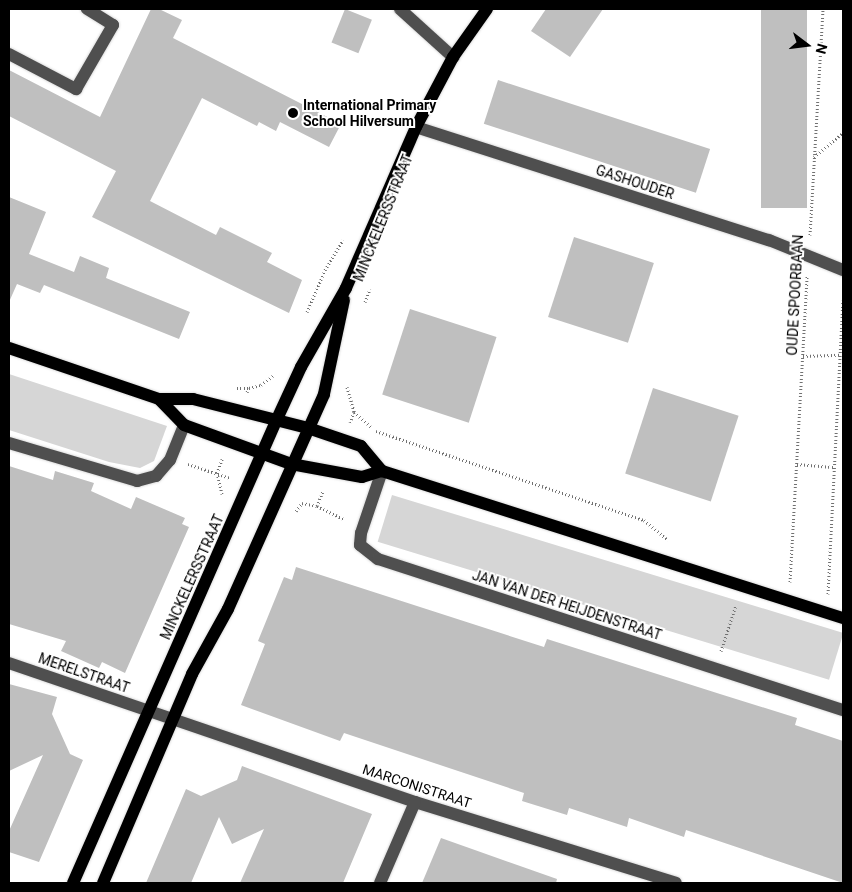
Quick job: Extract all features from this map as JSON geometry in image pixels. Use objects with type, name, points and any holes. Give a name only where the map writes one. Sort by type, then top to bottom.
[{"type":"main road","name":"MINCKELERSSTRAAT","points":[[73,883],[277,419],[302,367],[346,288],[416,128],[453,57],[487,9]]},
{"type":"main road","name":"MINCKELERSSTRAAT","points":[[103,883],[192,674],[228,609],[291,464],[324,394],[346,288]]},
{"type":"main road","points":[[9,348],[159,399],[193,399],[308,428],[361,446],[382,470],[843,618]]},
{"type":"main road","points":[[159,399],[184,425],[291,464],[362,478],[382,470]]},
{"type":"street","points":[[9,54],[76,89],[113,25],[87,9]]},
{"type":"street","points":[[400,9],[453,57]]},
{"type":"street","name":"GASHOUDER","points":[[416,128],[769,240],[843,270]]},
{"type":"street","points":[[9,443],[137,481],[156,476],[170,460],[184,425]]},
{"type":"street","name":"JAN VAN DER HEIJDENSTRAAT","points":[[382,470],[361,533],[360,545],[378,559],[843,710]]},
{"type":"street","name":"MERELSTRAAT","points":[[9,663],[150,711]]},
{"type":"street","name":"MARCONISTRAAT","points":[[150,711],[415,802],[676,883]]},
{"type":"street","points":[[380,883],[415,802]]},
{"type":"path","name":"OUDE SPOORBAAN","points":[[790,582],[823,9]]},
{"type":"path","points":[[814,157],[843,133]]},
{"type":"path","name":"MINCKELERSSTRAAT","points":[[364,306],[373,281]]},
{"type":"path","points":[[828,594],[843,300]]},
{"type":"path","points":[[803,356],[840,355]]},
{"type":"path","points":[[347,385],[354,412],[374,430],[644,520],[673,544]]},
{"type":"path","points":[[231,388],[249,388]]},
{"type":"path","points":[[343,440],[354,412]]},
{"type":"path","points":[[797,464],[835,467]]},
{"type":"path","points":[[317,506],[331,472]]},
{"type":"path","points":[[782,580],[800,585]]},
{"type":"path","points":[[716,669],[743,586]]},
{"type":"path","points":[[818,591],[836,597]]},
{"type":"shaded area","points":[[9,374],[167,426],[154,461],[140,468],[109,462],[9,430]]},
{"type":"shaded area","points":[[392,495],[843,633],[829,680],[378,542]]},
{"type":"building","points":[[151,9],[159,9],[182,20],[173,38],[341,124],[329,147],[280,122],[276,131],[259,122],[257,126],[202,98],[150,201],[216,235],[220,227],[272,253],[267,262],[302,280],[289,313],[92,217],[116,171],[9,116],[9,70],[100,117]]},
{"type":"building","points":[[345,9],[372,20],[358,53],[332,42]]},
{"type":"building","points":[[546,9],[603,9],[570,57],[531,31]]},
{"type":"building","points":[[761,9],[807,9],[807,208],[761,208]]},
{"type":"building","points":[[498,80],[710,149],[696,193],[484,124]]},
{"type":"building","points":[[9,197],[46,212],[29,254],[74,272],[80,256],[109,268],[106,278],[190,312],[179,339],[44,285],[40,293],[17,284],[9,302]]},
{"type":"building","points":[[574,237],[654,263],[628,343],[548,317]]},
{"type":"building","points":[[410,309],[497,337],[469,423],[382,395]]},
{"type":"building","points":[[653,388],[739,416],[711,501],[625,474]]},
{"type":"building","points":[[9,466],[53,480],[55,471],[94,483],[91,491],[131,509],[136,497],[185,518],[182,524],[189,527],[125,673],[102,662],[99,668],[61,651],[66,641],[9,624]]},
{"type":"building","points":[[296,567],[544,647],[547,639],[797,718],[795,725],[843,741],[843,883],[686,830],[684,837],[629,818],[627,827],[569,808],[567,815],[522,801],[524,793],[344,733],[340,741],[241,705],[265,644],[258,641],[284,577],[292,580]]},
{"type":"building","points":[[9,684],[57,697],[52,714],[70,754],[83,760],[39,862],[9,852],[9,831],[43,755],[9,771]]},
{"type":"building","points":[[242,766],[372,814],[343,883],[240,883],[264,829],[232,844],[219,817],[191,883],[146,883],[186,789],[201,796],[237,780]]},
{"type":"building","points":[[441,838],[557,879],[556,883],[422,883]]},
{"type":"place","name":"International Primary School Hilversum","points":[[293,113]]}]
